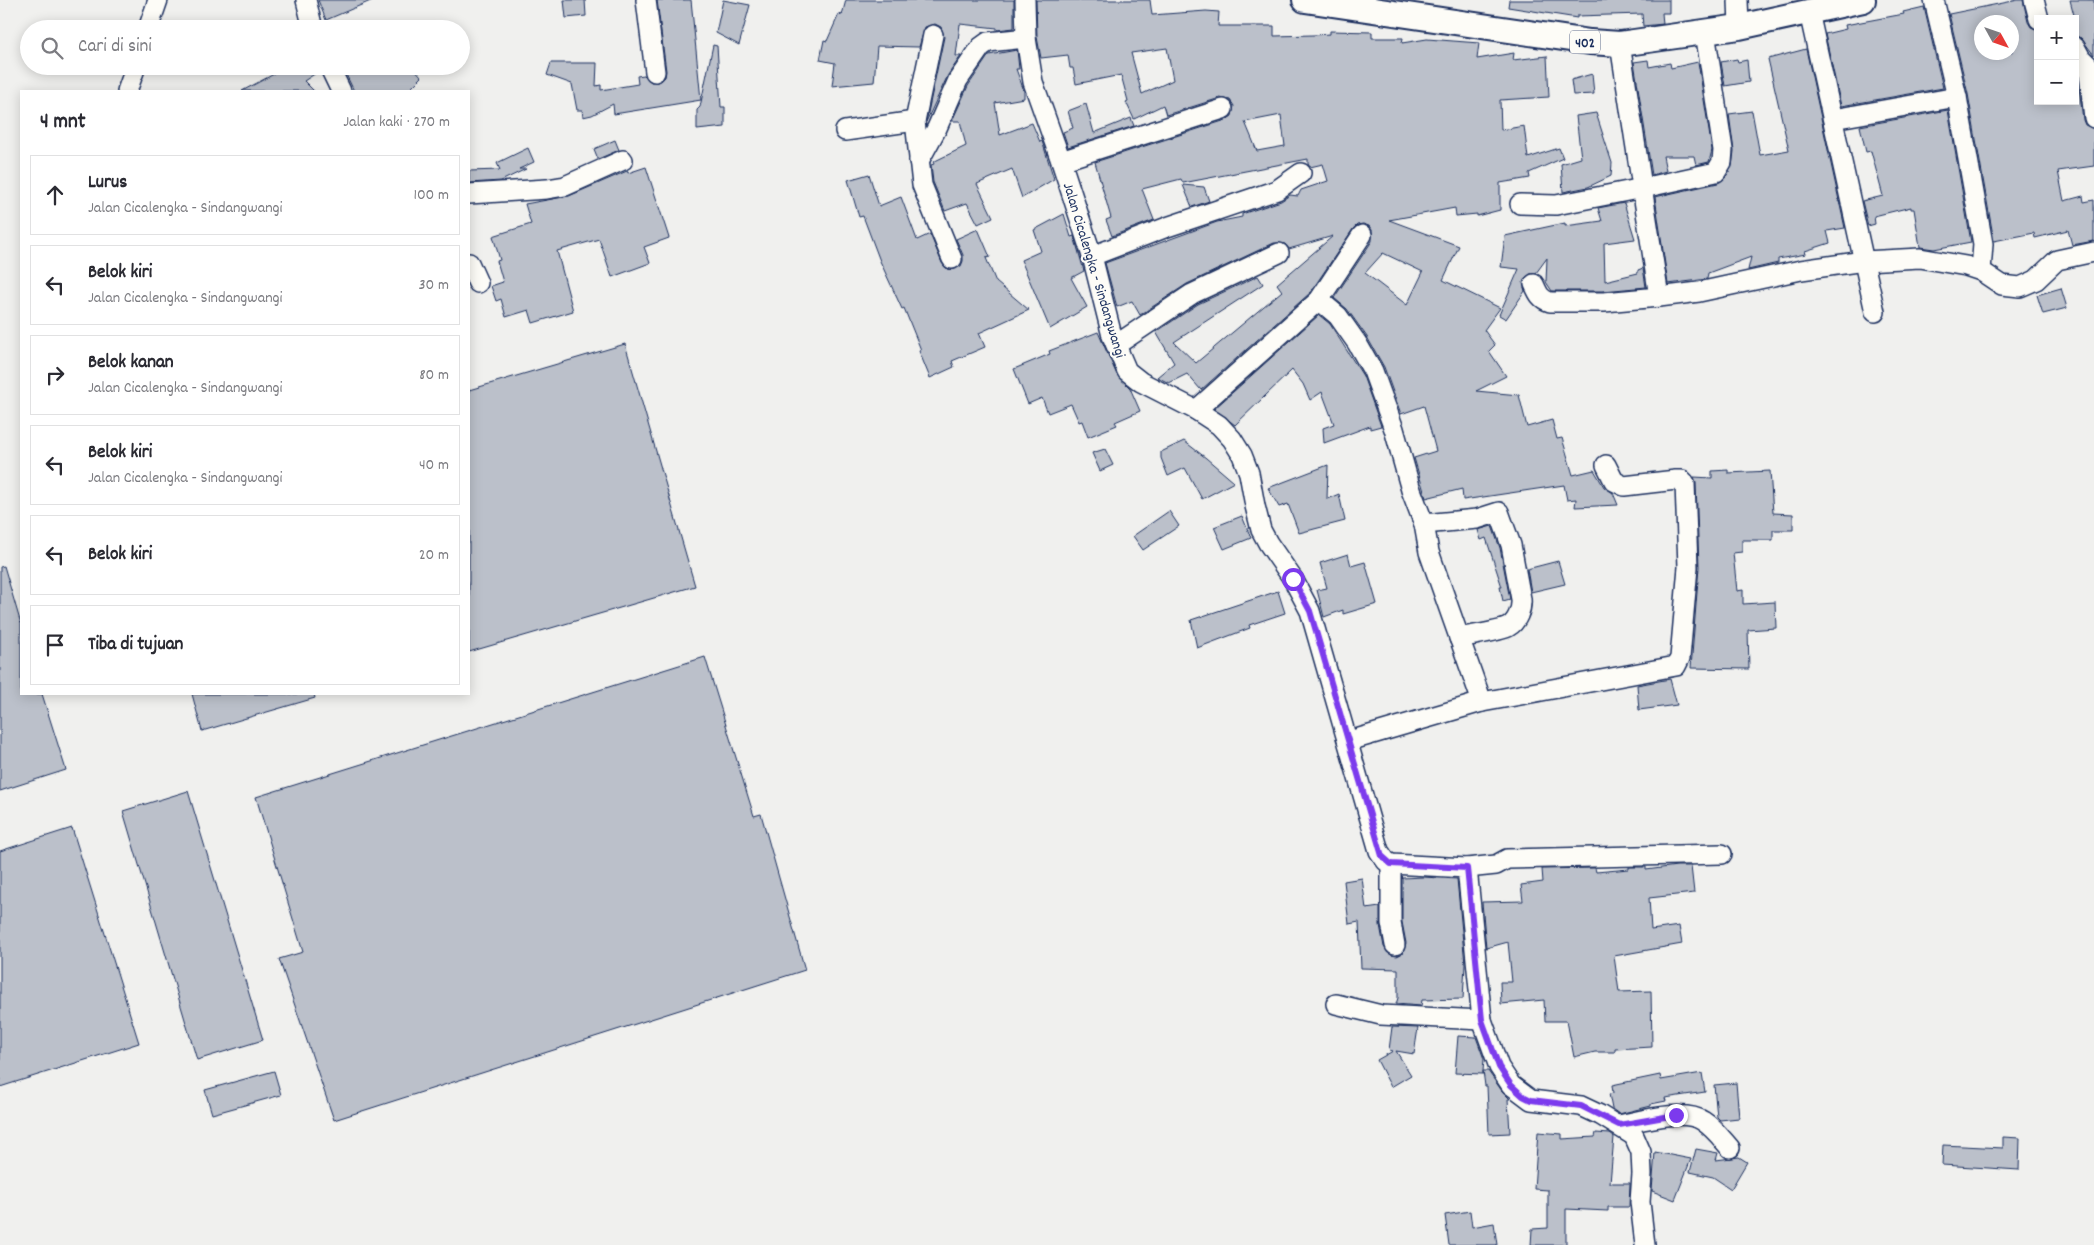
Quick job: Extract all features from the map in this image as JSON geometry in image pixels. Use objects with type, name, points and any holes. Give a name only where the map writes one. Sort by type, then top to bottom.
[{"type":"main road","name":"402","points":[[1305,0],[1590,42],[1620,44],[1739,28],[1863,0]]},
{"type":"street","points":[[151,20],[158,0]]},
{"type":"street","points":[[306,0],[311,20]]},
{"type":"street","points":[[646,0],[655,72]]},
{"type":"street","name":"Jalan Cicalengka - Sindangwangi","points":[[1025,0],[1026,38],[1033,82],[1062,161],[1092,256],[1112,336],[1127,371],[1132,377],[1196,410],[1218,425],[1232,439],[1242,455],[1249,473],[1261,530],[1293,579],[1310,611],[1349,741],[1379,851],[1386,861],[1391,864]]},
{"type":"street","points":[[1738,0],[1739,28]]},
{"type":"street","points":[[1934,0],[1957,97],[1983,244],[1981,271]]},
{"type":"street","points":[[2034,0],[2038,15]]},
{"type":"street","points":[[1809,12],[1875,312]]},
{"type":"street","points":[[1520,204],[1556,205],[1709,175],[1716,172],[1722,162],[1723,150],[1705,32]]},
{"type":"street","points":[[933,34],[916,121],[919,161],[922,184],[952,259]]},
{"type":"street","points":[[919,161],[958,80],[981,47],[988,42],[1026,38]]},
{"type":"street","points":[[1620,44],[1659,297]]},
{"type":"street","points":[[2079,54],[2088,65],[2094,118]]},
{"type":"street","points":[[127,90],[133,75]]},
{"type":"street","points":[[333,75],[341,90]]},
{"type":"street","points":[[1834,119],[1957,97]]},
{"type":"street","points":[[1062,161],[1223,109]]},
{"type":"street","points":[[845,131],[916,121]]},
{"type":"street","points":[[470,194],[565,186],[623,160]]},
{"type":"street","points":[[1092,256],[1167,227],[1277,190],[1301,173]]},
{"type":"street","points":[[1196,410],[1319,300],[1362,236]]},
{"type":"street","points":[[1534,284],[1543,300],[1550,302],[1604,302],[1698,292],[1801,270],[1864,261],[1920,258],[1966,266],[1981,271],[2002,285],[2020,287],[2036,280],[2056,260],[2094,252]]},
{"type":"street","points":[[1116,345],[1192,294],[1279,254]]},
{"type":"street","points":[[470,265],[478,283]]},
{"type":"street","points":[[1319,300],[1338,316],[1374,371],[1424,524],[1429,552],[1482,702]]},
{"type":"street","points":[[1349,741],[1482,702],[1674,667],[1678,663],[1688,567],[1685,483],[1682,480],[1676,480],[1624,486],[1614,481],[1606,465]]},
{"type":"street","points":[[1424,524],[1478,519],[1499,512],[1511,545],[1522,607],[1519,613],[1508,627],[1459,638]]},
{"type":"street","points":[[1395,945],[1390,923],[1391,864],[1467,868],[1496,865],[1507,859],[1722,854]]},
{"type":"street","points":[[1467,868],[1482,1020],[1499,1067],[1511,1085],[1523,1096],[1531,1100],[1581,1106],[1619,1125],[1634,1136],[1641,1152],[1640,1202],[1646,1245]]},
{"type":"street","points":[[1336,1004],[1381,1015],[1482,1020]]},
{"type":"street","points":[[1619,1125],[1676,1115],[1690,1116],[1702,1119],[1730,1148]]},
{"type":"building","points":[[318,0],[373,0],[326,20]]},
{"type":"building","points":[[564,0],[585,0],[586,16],[566,18]]},
{"type":"building","points":[[657,0],[691,0],[701,100],[614,114],[613,104],[592,115],[583,117],[582,110],[577,110],[572,84],[547,75],[551,63],[597,63],[596,86],[601,85],[601,90],[638,84],[637,76],[644,75],[651,82],[661,81],[665,77],[666,71]]},
{"type":"building","points":[[723,0],[750,5],[739,45],[716,33]]},
{"type":"building","points":[[846,0],[1014,0],[1014,28],[997,30],[997,28],[960,24],[956,56],[961,56],[948,75],[926,122],[944,37],[941,27],[935,24],[925,27],[919,47],[877,46],[874,82],[832,86],[835,63],[820,60],[824,40],[827,41],[839,14],[842,15]]},
{"type":"building","points":[[1036,0],[1150,0],[1152,15],[1206,11],[1219,12],[1218,26],[1274,26],[1274,36],[1330,34],[1330,31],[1372,32],[1372,38],[1403,38],[1402,43],[1427,39],[1479,43],[1477,59],[1514,53],[1513,60],[1547,56],[1549,97],[1500,100],[1501,130],[1524,126],[1528,158],[1559,148],[1563,158],[1529,173],[1530,178],[1500,183],[1500,210],[1477,216],[1477,214],[1456,216],[1455,208],[1389,220],[1459,246],[1443,280],[1500,308],[1484,330],[1495,345],[1489,351],[1506,376],[1476,391],[1519,395],[1527,427],[1552,420],[1557,439],[1562,438],[1573,475],[1594,470],[1604,487],[1613,493],[1618,505],[1575,507],[1576,499],[1567,500],[1564,485],[1463,500],[1462,489],[1426,498],[1414,458],[1436,451],[1424,406],[1401,414],[1384,367],[1367,337],[1347,309],[1334,298],[1372,241],[1372,230],[1369,226],[1363,224],[1357,225],[1353,229],[1310,293],[1201,390],[1187,374],[1169,383],[1157,377],[1174,363],[1156,332],[1198,304],[1258,276],[1263,284],[1174,342],[1196,363],[1282,291],[1277,284],[1333,236],[1289,249],[1285,244],[1274,243],[1187,284],[1140,315],[1132,301],[1117,307],[1105,263],[1217,222],[1242,217],[1242,214],[1281,201],[1290,195],[1298,196],[1301,190],[1328,181],[1323,164],[1310,167],[1308,159],[1183,183],[1181,179],[1142,189],[1154,220],[1112,236],[1106,220],[1111,218],[1095,162],[1226,120],[1232,116],[1234,106],[1230,100],[1220,98],[1166,115],[1163,105],[1134,119],[1126,102],[1128,101],[1121,75],[1076,84],[1073,68],[1070,68],[1068,55],[1041,58],[1037,37]],"holes":[[[1167,48],[1173,80],[1142,94],[1131,53]],[[1281,115],[1285,146],[1257,151],[1245,122]],[[1383,253],[1423,272],[1407,305],[1365,273]]]},
{"type":"building","points":[[1509,0],[1669,0],[1669,13],[1662,13],[1663,24],[1643,26],[1642,14],[1577,16],[1577,18],[1508,7]]},
{"type":"building","points":[[2023,0],[2028,22],[2034,28],[2034,105],[2079,105],[2079,87],[2083,120],[2085,125],[2094,129],[2094,166],[2058,171],[2064,201],[2083,196],[2084,202],[2094,200],[2094,241],[2072,245],[2068,230],[2035,238],[2034,233],[1994,241],[1968,94],[1949,14]]},
{"type":"building","points":[[2070,0],[2094,0],[2094,55],[2079,37],[2079,15],[2074,15]]},
{"type":"building","points":[[1924,7],[1943,88],[1841,106],[1825,34],[1846,29],[1845,25],[1904,14],[1903,12]]},
{"type":"building","points":[[713,45],[717,46],[721,107],[725,107],[725,127],[697,130],[697,110],[700,107]]},
{"type":"building","points":[[1806,49],[1845,228],[1827,231],[1830,243],[1805,251],[1806,254],[1778,259],[1778,263],[1748,270],[1751,257],[1708,273],[1707,279],[1668,284],[1655,197],[1718,183],[1725,178],[1732,167],[1734,151],[1729,114],[1752,111],[1760,155],[1789,150],[1768,59]]},
{"type":"building","points":[[1017,50],[1019,69],[1016,69],[1024,91],[1024,98],[995,103],[1000,135],[1032,123],[1040,142],[1042,141],[1054,179],[1022,198],[1012,169],[977,184],[993,217],[978,224],[967,203],[945,211],[933,182],[931,165],[934,164],[933,162],[966,146],[960,121],[952,121],[968,86],[989,55]]},
{"type":"building","points":[[1737,59],[1738,62],[1747,60],[1749,82],[1725,86],[1721,62]]},
{"type":"building","points":[[1648,60],[1649,67],[1670,63],[1671,68],[1698,62],[1712,150],[1709,162],[1696,165],[1694,156],[1663,156],[1666,171],[1652,175],[1634,62]]},
{"type":"building","points":[[1592,74],[1594,94],[1573,95],[1571,80]]},
{"type":"building","points":[[272,75],[313,75],[304,81],[313,90],[244,90]]},
{"type":"building","points":[[346,75],[420,75],[422,77],[409,90],[354,90]]},
{"type":"building","points":[[1086,104],[1094,133],[1131,118],[1134,126],[1068,147],[1063,132],[1073,128],[1068,111]]},
{"type":"building","points":[[1948,110],[1971,242],[1934,249],[1920,247],[1914,209],[1911,209],[1911,207],[1874,216],[1875,224],[1868,226],[1862,201],[1883,196],[1871,151],[1866,152],[1860,126]]},
{"type":"building","points":[[1596,113],[1612,163],[1611,176],[1588,187],[1563,192],[1561,164],[1581,158],[1576,116]]},
{"type":"building","points":[[615,140],[619,150],[598,159],[594,149]]},
{"type":"building","points":[[528,148],[534,162],[519,169],[526,169],[501,181],[470,183],[470,171],[500,170],[497,163]]},
{"type":"building","points":[[646,167],[669,238],[644,247],[650,263],[612,277],[599,239],[557,251],[573,311],[533,323],[529,310],[506,317],[501,299],[496,301],[491,286],[503,282],[497,261],[500,260],[493,236],[531,224],[525,204],[569,196],[627,171],[628,173]]},
{"type":"building","points":[[869,174],[879,206],[901,197],[917,240],[930,234],[946,268],[951,270],[961,266],[963,261],[963,255],[956,239],[978,229],[990,257],[986,258],[996,282],[1029,310],[979,333],[985,347],[952,361],[954,367],[930,378],[904,308],[902,309],[880,261],[863,216],[859,217],[848,180]]},
{"type":"building","points":[[1183,185],[1204,187],[1209,201],[1192,207]]},
{"type":"building","points":[[1624,203],[1635,239],[1604,243],[1605,281],[1638,273],[1638,270],[1643,268],[1646,287],[1603,291],[1552,291],[1546,282],[1547,258],[1536,273],[1530,274],[1525,278],[1523,283],[1525,291],[1506,319],[1499,315],[1519,269],[1501,267],[1505,236],[1565,223],[1565,226],[1602,221],[1598,208]]},
{"type":"building","points":[[1064,214],[1071,237],[1074,236],[1084,271],[1071,278],[1087,307],[1050,329],[1021,260],[1041,251],[1034,230]]},
{"type":"building","points":[[2061,288],[2067,308],[2043,314],[2037,295]]},
{"type":"building","points":[[1319,315],[1330,324],[1363,376],[1381,426],[1370,429],[1370,426],[1324,443],[1323,428],[1334,424],[1322,392],[1310,400],[1303,384],[1292,370],[1235,425],[1214,409]]},
{"type":"building","points":[[1098,332],[1117,375],[1130,388],[1140,411],[1115,422],[1117,425],[1088,437],[1082,421],[1079,422],[1071,404],[1048,413],[1042,398],[1028,404],[1014,369],[1050,354],[1049,351]]},
{"type":"building","points":[[625,344],[695,586],[470,652],[470,390]]},
{"type":"building","points":[[1184,441],[1234,482],[1202,499],[1185,468],[1168,476],[1161,458],[1161,452]]},
{"type":"building","points":[[1105,449],[1113,465],[1100,471],[1092,453]]},
{"type":"building","points":[[1328,465],[1327,499],[1339,494],[1345,521],[1299,533],[1288,504],[1279,507],[1268,488]]},
{"type":"building","points":[[1728,470],[1728,473],[1770,471],[1773,513],[1793,514],[1793,530],[1773,530],[1773,540],[1742,540],[1742,552],[1733,553],[1737,591],[1743,590],[1743,604],[1775,602],[1776,628],[1748,630],[1749,669],[1691,668],[1699,567],[1696,483],[1694,477],[1712,478],[1712,471]]},
{"type":"building","points":[[1169,511],[1179,526],[1143,550],[1133,536]]},
{"type":"building","points":[[1242,516],[1251,538],[1224,549],[1214,527]]},
{"type":"building","points":[[1492,526],[1500,548],[1510,599],[1503,601],[1500,587],[1502,587],[1486,538],[1481,540],[1478,530]]},
{"type":"building","points":[[1348,554],[1351,566],[1365,562],[1377,604],[1343,614],[1343,610],[1324,617],[1317,590],[1327,588],[1320,563]]},
{"type":"building","points":[[1558,561],[1565,584],[1531,592],[1527,569]]},
{"type":"building","points":[[4,566],[20,621],[20,695],[42,695],[66,770],[0,791],[0,567]]},
{"type":"building","points":[[1278,591],[1285,613],[1249,625],[1250,628],[1197,648],[1191,620]]},
{"type":"building","points":[[705,657],[754,816],[761,814],[805,970],[334,1120],[279,959],[303,952],[256,797]]},
{"type":"building","points":[[1670,679],[1677,705],[1639,710],[1637,685]]},
{"type":"building","points":[[192,695],[314,695],[315,698],[202,731]]},
{"type":"building","points":[[188,791],[263,1040],[197,1060],[123,811]]},
{"type":"building","points":[[72,828],[139,1043],[0,1087],[0,851]]},
{"type":"building","points":[[1691,866],[1694,893],[1649,898],[1651,930],[1679,926],[1682,944],[1614,956],[1619,992],[1651,991],[1652,1047],[1615,1049],[1615,1052],[1595,1052],[1574,1057],[1567,1021],[1545,1021],[1544,1000],[1501,1004],[1500,982],[1512,982],[1508,942],[1486,948],[1482,902],[1523,901],[1521,885],[1543,882],[1542,869],[1595,868],[1596,872],[1629,869],[1629,867],[1646,867],[1646,870]]},
{"type":"building","points":[[1362,878],[1366,909],[1380,907],[1380,925],[1384,947],[1391,955],[1397,956],[1403,953],[1406,943],[1402,922],[1402,878],[1457,879],[1465,964],[1463,999],[1422,1000],[1421,1006],[1396,1004],[1398,998],[1398,969],[1361,968],[1359,922],[1349,924],[1344,881]]},
{"type":"building","points":[[1392,1027],[1418,1028],[1414,1054],[1396,1051],[1411,1075],[1391,1087],[1377,1060],[1393,1051],[1389,1050]]},
{"type":"building","points":[[1458,1036],[1476,1037],[1484,1059],[1483,1074],[1455,1073]]},
{"type":"building","points":[[274,1071],[281,1095],[212,1114],[205,1090]]},
{"type":"building","points":[[1483,1071],[1488,1071],[1510,1099],[1508,1099],[1510,1133],[1489,1134],[1487,1086],[1485,1086]]},
{"type":"building","points":[[1702,1073],[1705,1092],[1665,1098],[1666,1101],[1619,1114],[1612,1109],[1609,1094],[1613,1093],[1612,1085],[1660,1075],[1661,1080]]},
{"type":"building","points":[[1736,1083],[1739,1118],[1720,1120],[1717,1117],[1714,1085]]},
{"type":"building","points":[[1538,1132],[1562,1134],[1562,1139],[1595,1137],[1596,1133],[1610,1134],[1614,1137],[1610,1183],[1630,1183],[1629,1207],[1608,1207],[1608,1211],[1566,1209],[1566,1245],[1531,1245],[1532,1229],[1548,1228],[1548,1190],[1534,1189]]},
{"type":"building","points":[[2003,1137],[2020,1138],[2019,1170],[1942,1165],[1943,1145],[2003,1148]]},
{"type":"building","points":[[1696,1149],[1718,1153],[1716,1160],[1739,1157],[1747,1162],[1731,1189],[1713,1177],[1690,1172]]},
{"type":"building","points":[[1655,1152],[1691,1159],[1675,1200],[1652,1191]]},
{"type":"building","points":[[1470,1211],[1472,1227],[1494,1223],[1497,1245],[1449,1245],[1445,1215]]},
{"type":"route","points":[[1293,579],[1310,611],[1382,856],[1391,864],[1467,868],[1482,1020],[1499,1067],[1511,1085],[1523,1096],[1531,1100],[1581,1106],[1619,1125],[1676,1115]]}]
